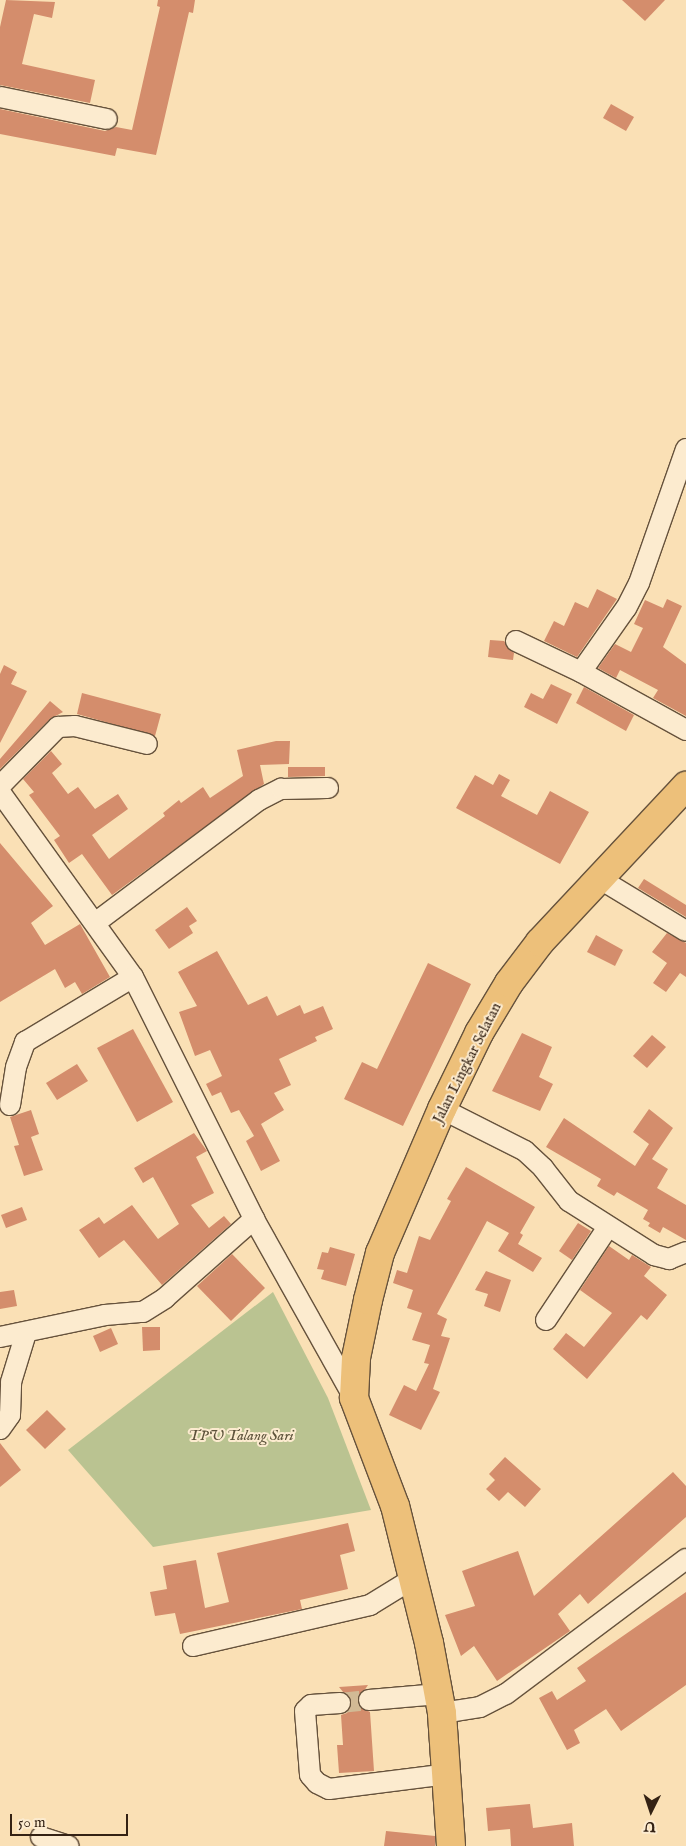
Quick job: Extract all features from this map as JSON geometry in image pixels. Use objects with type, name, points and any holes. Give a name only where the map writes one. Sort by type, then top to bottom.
[{"type":"highway","name":"Jalan Lingkar Selatan","points":[[354,1398],[356,1358],[380,1253],[442,1109],[479,1033],[509,983],[540,942],[686,786]]},
{"type":"highway","points":[[354,1398],[395,1506],[414,1578],[440,1703],[447,1774],[451,1846]]},
{"type":"street","points":[[0,97],[107,119]]},
{"type":"street","points":[[581,672],[618,622],[635,591],[686,449]]},
{"type":"street","points":[[516,641],[581,672],[686,730]]},
{"type":"street","points":[[0,786],[58,727],[74,726],[147,744]]},
{"type":"street","points":[[95,923],[259,800],[281,789],[328,788]]},
{"type":"street","points":[[0,792],[132,977],[254,1219],[354,1398]]},
{"type":"street","points":[[600,879],[686,930]]},
{"type":"street","points":[[10,1104],[16,1067],[25,1042],[132,977]]},
{"type":"street","points":[[442,1109],[525,1152],[543,1168],[569,1201],[608,1228],[654,1255],[669,1259],[684,1256]]},
{"type":"street","points":[[0,1337],[105,1315],[143,1312],[166,1298],[254,1219]]},
{"type":"street","points":[[546,1320],[608,1228]]},
{"type":"street","points":[[0,1429],[10,1415],[11,1382],[26,1333]]},
{"type":"street","points":[[369,1700],[480,1707],[506,1694],[686,1559]]},
{"type":"street","points":[[193,1646],[370,1605],[414,1578]]},
{"type":"street","points":[[340,1703],[311,1705],[305,1711],[310,1775],[317,1782],[329,1789],[447,1774]]},
{"type":"street","points":[[42,1837],[69,1846]]},
{"type":"green space","name":"TPU Talang Sari","points":[[273,1292],[328,1398],[371,1510],[153,1547],[68,1450]]},
{"type":"building","points":[[6,0],[55,2],[52,18],[34,14],[22,64],[95,80],[90,103],[0,85],[0,27]]},
{"type":"building","points":[[158,0],[195,0],[193,13],[189,12],[156,155],[117,148],[115,156],[0,134],[0,109],[105,131],[116,127],[132,130],[160,7],[157,6]]},
{"type":"building","points":[[622,0],[665,0],[645,21]]},
{"type":"building","points":[[611,104],[634,117],[626,131],[603,118]]},
{"type":"building","points":[[597,589],[617,599],[577,657],[544,641],[554,621],[564,626],[575,602],[588,608]]},
{"type":"building","points":[[667,599],[682,606],[663,647],[686,664],[686,716],[653,698],[658,690],[620,670],[616,678],[598,668],[615,644],[631,652],[643,628],[634,624],[645,600],[663,608]]},
{"type":"building","points":[[490,640],[504,641],[514,653],[513,660],[488,657]]},
{"type":"building","points":[[4,665],[17,672],[11,684],[27,691],[0,743],[0,674]]},
{"type":"building","points":[[551,684],[572,694],[557,724],[524,707],[531,693],[543,699]]},
{"type":"building","points":[[584,687],[634,715],[626,731],[576,703]]},
{"type":"building","points":[[82,693],[161,714],[155,736],[77,714]]},
{"type":"building","points":[[50,701],[63,712],[50,719],[0,769],[0,759]]},
{"type":"building","points":[[276,741],[290,741],[289,764],[260,765],[264,784],[112,895],[82,854],[69,863],[54,840],[60,836],[29,795],[34,792],[23,779],[51,751],[62,764],[52,773],[68,794],[78,787],[95,809],[118,794],[128,809],[92,835],[109,859],[165,816],[163,813],[179,800],[181,803],[203,787],[210,798],[243,776],[237,750]]},
{"type":"building","points":[[288,767],[325,767],[325,776],[288,777]]},
{"type":"building","points":[[499,774],[510,780],[501,796],[537,815],[550,791],[589,812],[560,864],[456,808],[475,775],[493,785]]},
{"type":"building","points":[[0,843],[53,906],[31,923],[45,945],[80,924],[110,977],[82,994],[75,982],[65,988],[55,969],[0,1002]]},
{"type":"building","points":[[644,879],[686,905],[686,917],[638,888]]},
{"type":"building","points":[[187,907],[197,921],[189,926],[193,933],[169,949],[155,930]]},
{"type":"building","points":[[667,933],[686,943],[686,977],[680,973],[666,992],[653,983],[667,963],[652,952]]},
{"type":"building","points":[[596,935],[623,950],[615,966],[587,952]]},
{"type":"building","points":[[217,951],[248,1005],[267,996],[277,1016],[300,1005],[304,1014],[323,1006],[333,1029],[315,1037],[317,1041],[279,1059],[291,1085],[274,1093],[284,1110],[261,1124],[280,1161],[261,1171],[246,1141],[254,1136],[239,1110],[231,1113],[221,1092],[212,1096],[206,1084],[222,1076],[210,1050],[195,1056],[179,1012],[197,1006],[178,972]]},
{"type":"building","points":[[428,963],[471,984],[403,1126],[344,1099],[362,1062],[377,1069]]},
{"type":"building","points":[[133,1029],[173,1102],[137,1122],[97,1048]]},
{"type":"building","points":[[522,1033],[552,1047],[539,1077],[553,1084],[540,1111],[492,1091]]},
{"type":"building","points":[[652,1035],[666,1047],[647,1068],[633,1056]]},
{"type":"building","points":[[77,1064],[88,1081],[57,1100],[46,1083]]},
{"type":"building","points":[[649,1109],[673,1128],[652,1159],[668,1169],[657,1188],[686,1205],[686,1240],[663,1227],[660,1233],[648,1226],[650,1223],[643,1219],[648,1210],[617,1192],[614,1196],[597,1186],[601,1179],[546,1147],[564,1118],[635,1166],[649,1144],[633,1132]]},
{"type":"building","points":[[31,1110],[39,1134],[31,1137],[43,1170],[24,1176],[14,1146],[19,1145],[10,1117]]},
{"type":"building","points":[[194,1133],[207,1151],[196,1157],[214,1193],[191,1205],[209,1228],[224,1216],[231,1224],[162,1285],[124,1240],[99,1258],[79,1230],[99,1217],[104,1224],[132,1205],[158,1239],[179,1224],[153,1177],[143,1183],[134,1168]]},
{"type":"building","points":[[466,1167],[535,1207],[520,1233],[523,1235],[518,1244],[542,1258],[533,1272],[498,1251],[509,1233],[487,1221],[437,1314],[447,1319],[441,1336],[450,1338],[433,1389],[440,1392],[421,1430],[389,1415],[404,1385],[416,1391],[429,1364],[424,1363],[430,1345],[412,1340],[422,1313],[407,1308],[413,1290],[393,1283],[397,1270],[407,1273],[419,1236],[430,1240],[451,1201],[447,1199]]},
{"type":"building","points":[[22,1207],[27,1220],[6,1228],[1,1215]]},
{"type":"building","points":[[578,1223],[591,1231],[572,1260],[559,1251]]},
{"type":"building","points":[[609,1246],[629,1260],[632,1255],[651,1267],[644,1276],[667,1295],[647,1320],[641,1315],[587,1379],[553,1349],[566,1333],[584,1347],[612,1313],[580,1290]]},
{"type":"building","points":[[330,1247],[355,1254],[346,1286],[321,1279],[324,1270],[317,1269],[322,1252],[328,1253]]},
{"type":"building","points":[[232,1254],[265,1288],[231,1321],[197,1286]]},
{"type":"building","points":[[486,1271],[511,1280],[500,1312],[484,1306],[488,1294],[475,1290]]},
{"type":"building","points":[[14,1290],[17,1306],[0,1309],[0,1292]]},
{"type":"building","points":[[142,1327],[160,1327],[160,1350],[143,1351]]},
{"type":"building","points":[[111,1328],[118,1344],[100,1352],[93,1336]]},
{"type":"building","points":[[47,1410],[66,1429],[45,1449],[26,1430]]},
{"type":"building","points":[[0,1443],[21,1470],[0,1487]]},
{"type":"building","points":[[505,1457],[541,1489],[525,1507],[508,1492],[499,1501],[486,1489],[495,1480],[489,1474]]},
{"type":"building","points":[[673,1472],[686,1486],[686,1517],[588,1604],[580,1594],[558,1614],[570,1631],[497,1681],[474,1646],[461,1656],[445,1615],[475,1606],[462,1571],[518,1551],[534,1596]]},
{"type":"building","points":[[348,1523],[355,1551],[340,1555],[348,1589],[300,1600],[302,1609],[180,1634],[175,1613],[155,1616],[150,1592],[167,1589],[163,1566],[196,1560],[205,1608],[229,1602],[217,1553]]},
{"type":"building","points":[[686,1592],[686,1685],[621,1731],[606,1709],[574,1730],[580,1743],[567,1750],[539,1698],[552,1691],[557,1700],[586,1681],[577,1668]]},
{"type":"building","points":[[368,1685],[357,1701],[360,1707],[370,1712],[374,1771],[339,1773],[337,1745],[343,1745],[341,1715],[347,1713],[352,1703],[339,1687]]},
{"type":"building","points":[[530,1804],[533,1828],[572,1823],[574,1846],[511,1846],[510,1829],[488,1831],[486,1808]]},
{"type":"building","points":[[386,1831],[435,1836],[435,1846],[384,1846]]},
{"type":"tunnel","points":[[340,1703],[369,1700]]}]
